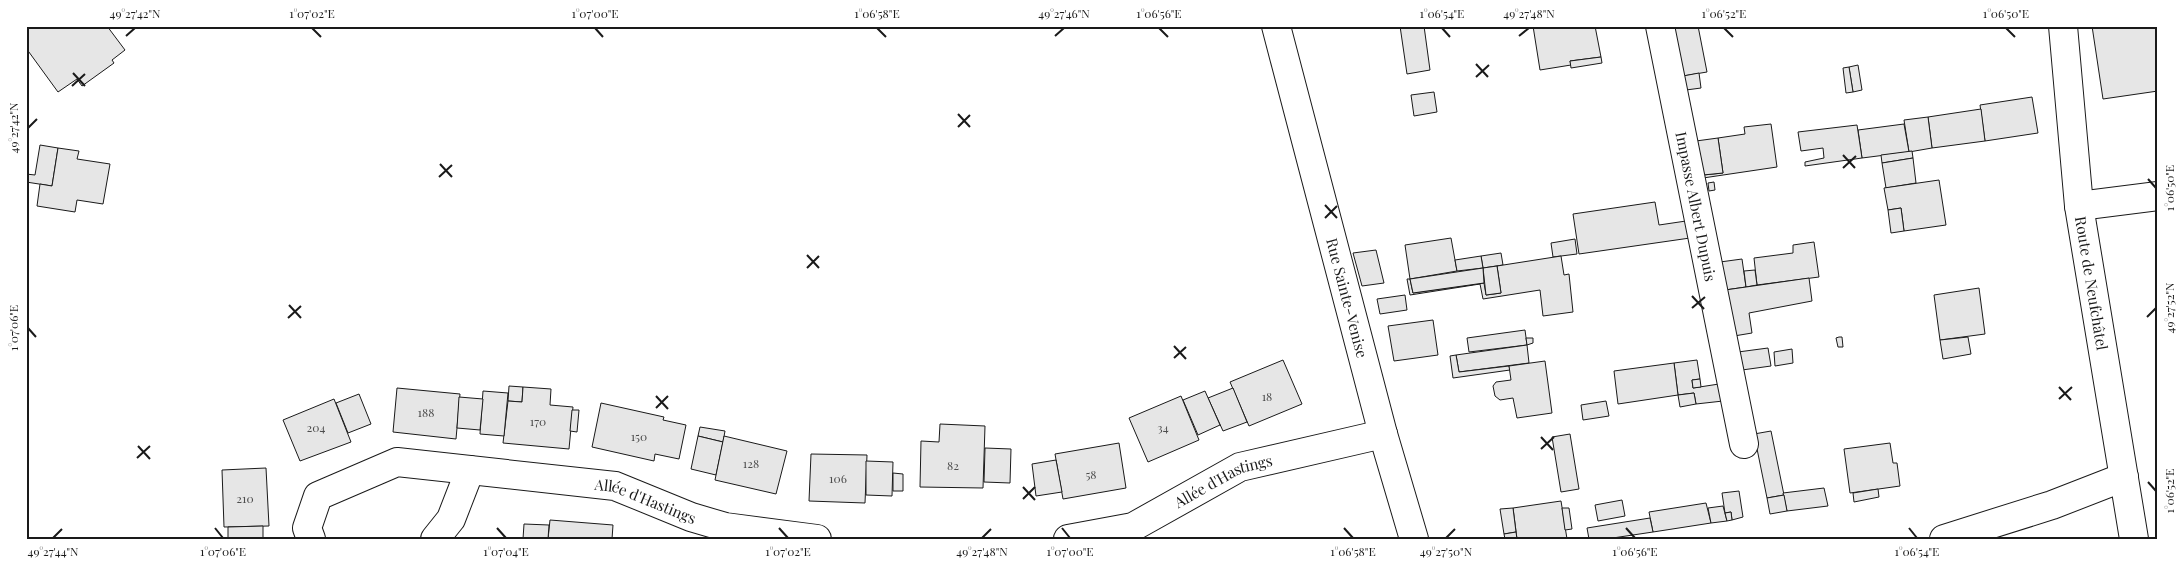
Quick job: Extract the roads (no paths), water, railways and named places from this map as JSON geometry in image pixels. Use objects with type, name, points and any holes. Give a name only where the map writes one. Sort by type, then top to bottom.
[{"type":"street","name":"Rue Sainte-Venise","points":[[1276,26],[1383,434],[1414,539]]},
{"type":"street","name":"Impasse Albert Dupuis","points":[[1660,26],[1744,444]]},
{"type":"street","name":"Route de Neufchâtel","points":[[2063,26],[2079,206],[2134,539]]},
{"type":"street","points":[[2079,206],[2158,196]]},
{"type":"street","name":"Allée d'Hastings","points":[[1068,539],[1133,527],[1240,467],[1383,434]]},
{"type":"street","name":"Allée d'Hastings","points":[[311,539],[307,528],[318,496],[397,462],[615,486],[691,517],[725,527],[818,539]]},
{"type":"street","points":[[435,539],[451,519],[470,470]]},
{"type":"street","points":[[1944,539],[2052,505],[2124,478]]}]
